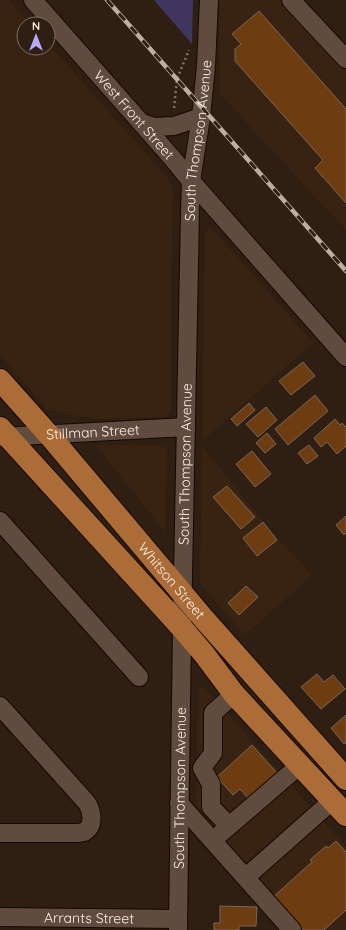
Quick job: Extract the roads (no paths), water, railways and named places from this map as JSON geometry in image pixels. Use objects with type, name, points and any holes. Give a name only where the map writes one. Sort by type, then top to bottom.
[{"type":"main road","name":"Whitson Street","points":[[0,380],[49,435],[204,619],[346,779]]},
{"type":"main road","name":"Whitson Street","points":[[3,434],[182,628],[234,694],[340,808]]},
{"type":"street","name":"West Front Street","points":[[33,0],[346,357]]},
{"type":"street","name":"South Thompson Avenue","points":[[178,924],[182,593],[191,181],[201,117],[206,66],[209,0]]},
{"type":"street","points":[[291,0],[346,59]]},
{"type":"street","points":[[142,123],[154,127],[174,126],[201,117]]},
{"type":"street","name":"Stillman Street","points":[[3,434],[49,435],[186,427]]},
{"type":"street","points":[[0,521],[139,677]]},
{"type":"street","points":[[202,768],[213,753],[212,712],[234,694]]},
{"type":"street","points":[[0,706],[87,803],[90,808],[91,819],[90,827],[85,831],[78,833],[0,832]]},
{"type":"street","points":[[212,840],[300,765]]},
{"type":"street","points":[[180,768],[202,768]]},
{"type":"street","points":[[202,768],[211,784],[211,807],[229,826]]},
{"type":"street","points":[[179,803],[292,930]]},
{"type":"street","points":[[246,877],[340,808]]},
{"type":"street","name":"Arrants Street","points":[[0,917],[62,924],[178,924]]},
{"type":"railway","points":[[107,0],[346,271]]}]
